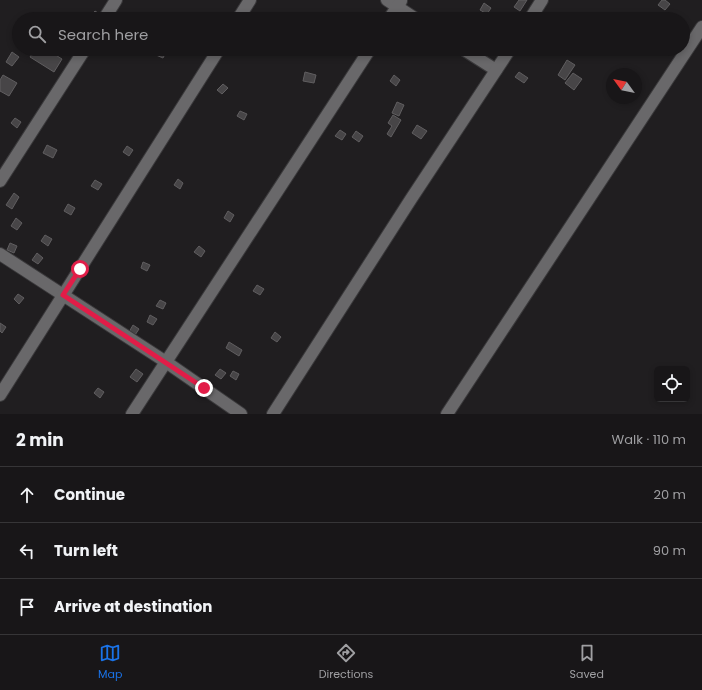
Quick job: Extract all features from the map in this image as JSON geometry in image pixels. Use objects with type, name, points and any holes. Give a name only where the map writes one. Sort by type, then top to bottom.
[{"type":"street","points":[[108,12],[116,0]]},
{"type":"street","points":[[242,12],[250,0]]},
{"type":"street","points":[[387,0],[399,3],[409,12]]},
{"type":"street","points":[[534,12],[542,0]]},
{"type":"street","points":[[393,12],[399,3]]},
{"type":"street","points":[[690,45],[702,27]]},
{"type":"street","points":[[0,181],[80,56]]},
{"type":"street","points":[[0,395],[215,56]]},
{"type":"street","points":[[132,414],[365,56]]},
{"type":"street","points":[[474,56],[496,70]]},
{"type":"street","points":[[273,414],[411,199],[505,56]]},
{"type":"street","points":[[447,414],[683,56]]},
{"type":"street","points":[[0,254],[166,362],[241,414]]},
{"type":"building","points":[[519,0],[527,0],[520,11],[514,7]]},
{"type":"building","points":[[662,0],[665,0],[670,4],[665,10],[658,5]]},
{"type":"building","points":[[484,3],[491,8],[488,12],[480,10]]},
{"type":"building","points":[[12,52],[12,56],[19,57],[12,66],[6,62]]},
{"type":"building","points":[[57,56],[62,59],[54,72],[30,57]]},
{"type":"building","points":[[567,60],[575,65],[565,80],[558,75]]},
{"type":"building","points":[[305,72],[316,75],[314,83],[303,81]]},
{"type":"building","points":[[519,72],[528,78],[524,83],[515,77]]},
{"type":"building","points":[[573,73],[582,79],[574,90],[565,83]]},
{"type":"building","points":[[3,75],[17,83],[9,96],[0,91],[0,80]]},
{"type":"building","points":[[394,75],[400,80],[396,86],[390,81]]},
{"type":"building","points":[[223,84],[228,88],[222,94],[217,90]]},
{"type":"building","points":[[397,102],[404,105],[399,116],[392,113]]},
{"type":"building","points":[[240,111],[247,114],[244,120],[237,116]]},
{"type":"building","points":[[393,115],[401,120],[391,137],[387,134],[392,126],[388,123]]},
{"type":"building","points":[[15,118],[21,122],[17,128],[11,123]]},
{"type":"building","points":[[417,125],[427,131],[421,139],[412,133]]},
{"type":"building","points":[[340,130],[346,134],[342,140],[335,136]]},
{"type":"building","points":[[356,131],[363,136],[359,142],[352,137]]},
{"type":"building","points":[[47,145],[57,150],[53,158],[43,153]]},
{"type":"building","points":[[127,146],[133,150],[129,156],[123,152]]},
{"type":"building","points":[[178,179],[183,183],[180,189],[174,185]]},
{"type":"building","points":[[95,180],[102,184],[98,190],[91,186]]},
{"type":"building","points":[[14,193],[19,197],[12,209],[6,205]]},
{"type":"building","points":[[68,204],[75,208],[71,215],[64,211]]},
{"type":"building","points":[[228,211],[234,215],[230,222],[224,218]]},
{"type":"building","points":[[16,218],[22,223],[17,230],[11,226]]},
{"type":"building","points":[[45,235],[52,239],[48,246],[41,241]]},
{"type":"building","points":[[10,243],[17,246],[14,253],[7,250]]},
{"type":"building","points":[[199,246],[205,251],[201,257],[194,252]]},
{"type":"building","points":[[37,253],[43,258],[38,264],[32,260]]},
{"type":"building","points":[[143,262],[150,265],[147,271],[141,268]]},
{"type":"building","points":[[257,285],[264,289],[260,295],[253,291]]},
{"type":"building","points":[[18,294],[24,298],[19,304],[14,299]]},
{"type":"building","points":[[160,300],[166,303],[163,309],[156,306]]},
{"type":"building","points":[[150,315],[157,319],[153,325],[147,322]]},
{"type":"building","points":[[0,323],[6,327],[2,333],[0,331]]},
{"type":"building","points":[[133,325],[139,329],[135,335],[129,332]]},
{"type":"building","points":[[275,332],[281,337],[277,342],[271,338]]},
{"type":"building","points":[[229,342],[242,350],[239,356],[226,348]]},
{"type":"building","points":[[136,369],[143,374],[137,382],[130,377]]},
{"type":"building","points":[[220,369],[226,373],[221,379],[215,375]]},
{"type":"building","points":[[233,371],[239,374],[236,380],[230,376]]},
{"type":"building","points":[[98,388],[104,392],[100,398],[94,393]]},
{"type":"route","points":[[80,269],[63,295],[204,388]]}]
